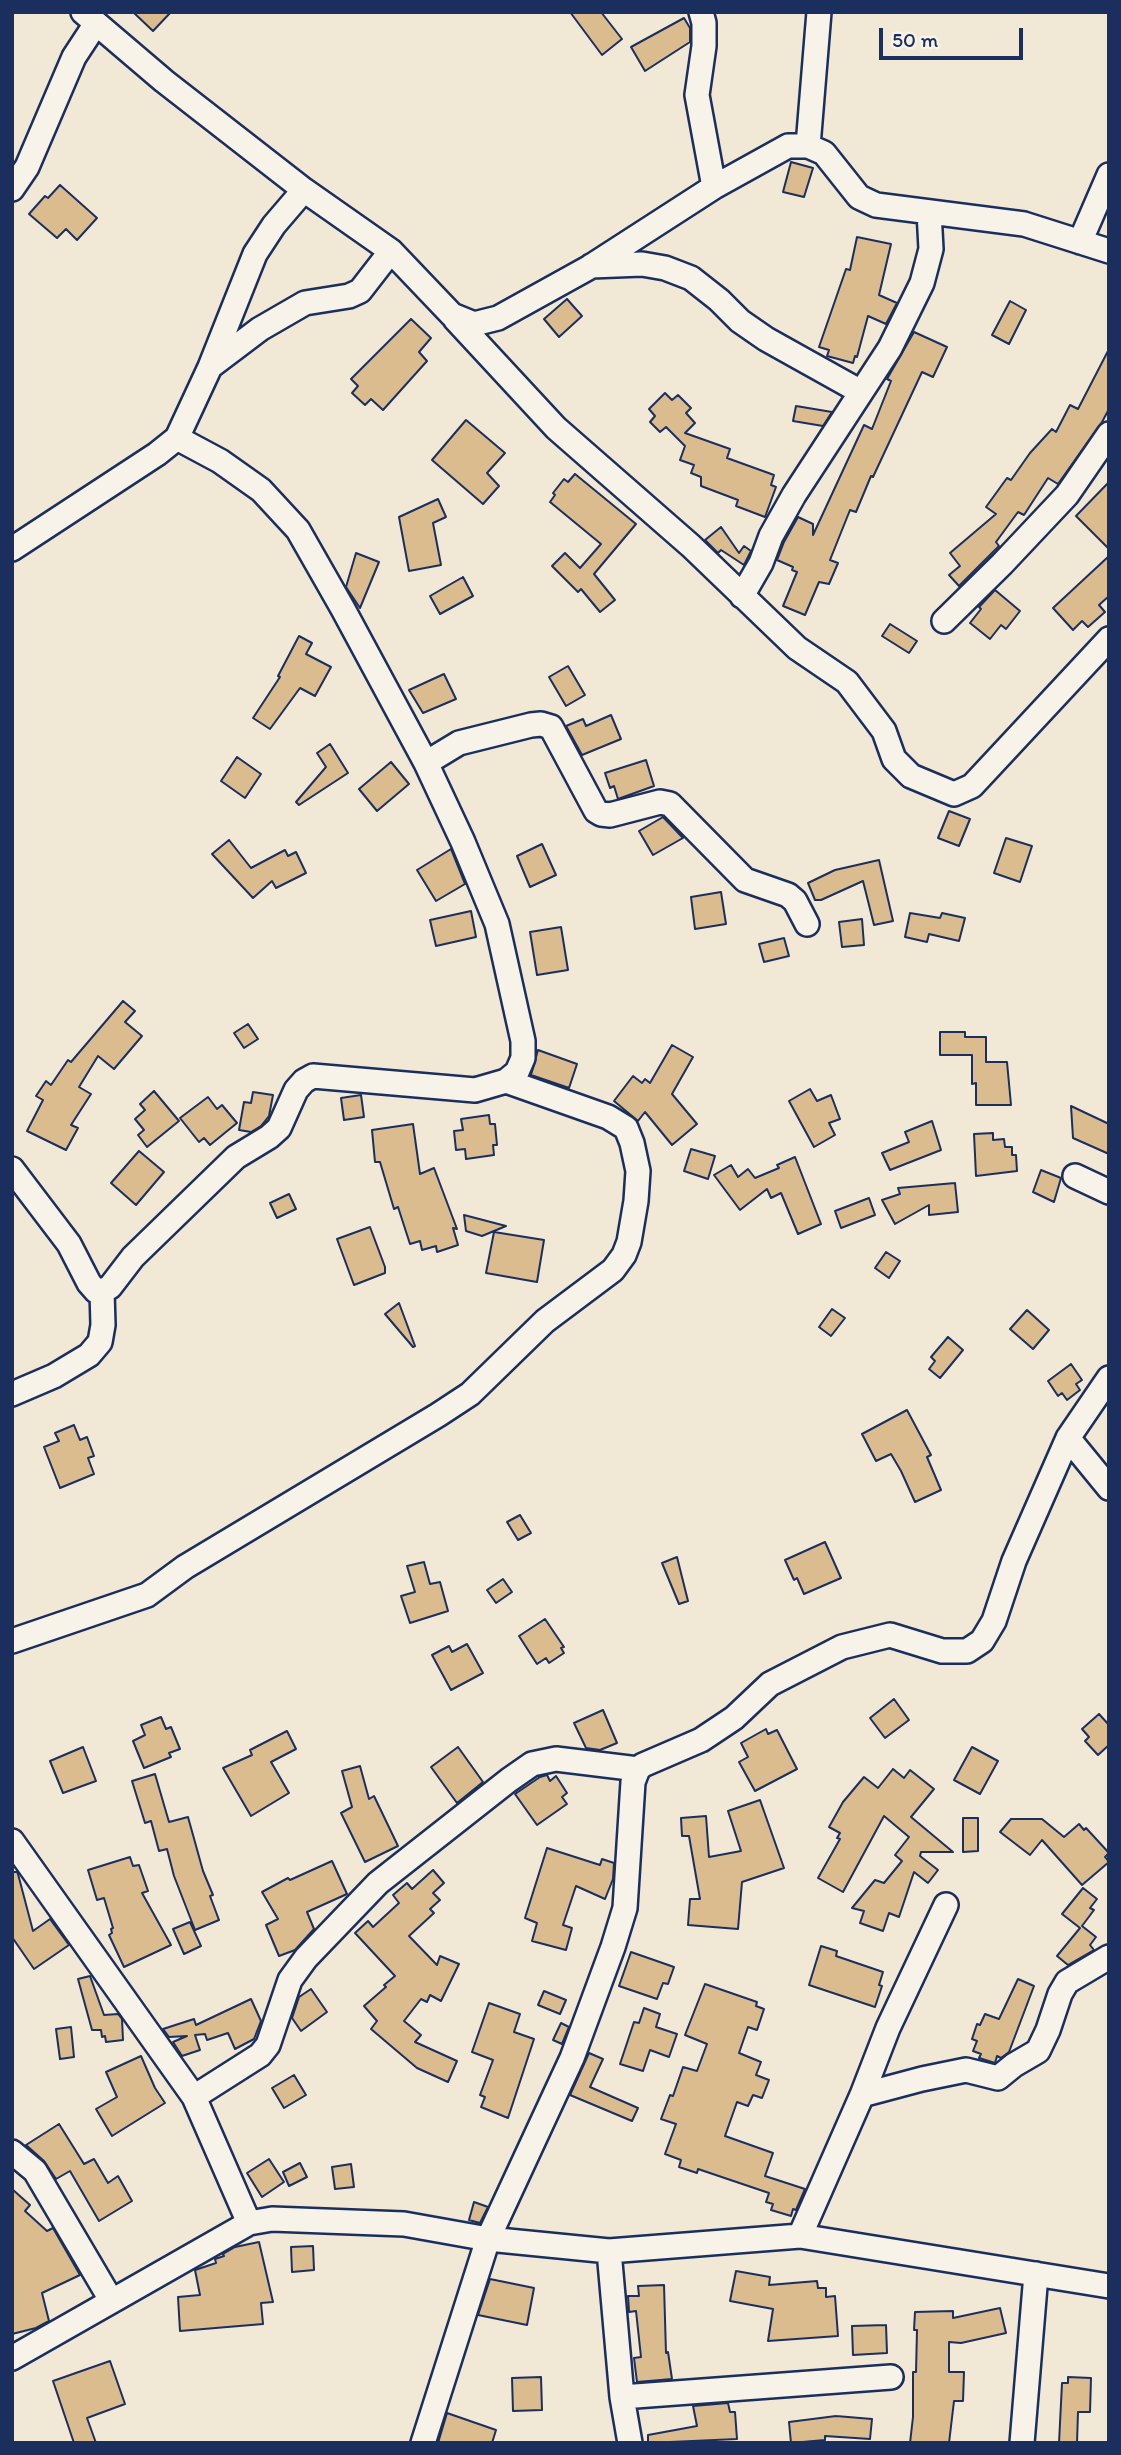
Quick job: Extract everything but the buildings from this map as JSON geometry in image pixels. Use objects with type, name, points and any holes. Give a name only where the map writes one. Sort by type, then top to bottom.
[{"type":"street","points":[[701,12],[704,46],[696,95],[714,187]]},
{"type":"street","points":[[808,146],[819,12]]},
{"type":"street","points":[[12,189],[27,167],[89,19],[304,190],[391,251],[556,428],[691,547],[797,648],[847,682],[884,731],[894,759],[911,776],[954,794],[972,786],[1109,639]]},
{"type":"street","points":[[452,315],[474,324],[498,318],[590,267],[714,187],[788,146],[808,146],[824,153],[859,197],[876,205],[1024,224],[1109,251]]},
{"type":"street","points":[[1080,242],[1109,175]]},
{"type":"street","points":[[12,549],[157,454],[177,438],[210,367],[255,254],[274,225],[304,190]]},
{"type":"street","points":[[742,596],[794,495],[890,348],[922,283],[931,249],[929,212]]},
{"type":"street","points":[[210,367],[260,329],[305,303],[349,296],[360,291],[391,251]]},
{"type":"street","points":[[590,267],[642,264],[665,268],[691,278],[740,321],[766,339],[861,392]]},
{"type":"street","points":[[944,621],[1067,495],[1109,434]]},
{"type":"street","points":[[12,1169],[69,1244],[89,1283],[96,1291],[102,1292],[110,1287],[133,1257],[236,1157],[279,1128],[296,1090],[304,1080],[313,1076],[475,1090],[506,1081],[517,1072],[523,1058],[523,1041],[498,924],[426,763],[298,530],[261,490],[220,461],[177,438]]},
{"type":"street","points":[[426,763],[459,743],[531,725],[551,727],[596,810],[601,814],[610,815],[660,802],[670,804],[745,880],[788,895],[795,901],[807,924]]},
{"type":"street","points":[[12,1641],[147,1595],[185,1567],[470,1394],[545,1321],[612,1270],[624,1255],[629,1242],[636,1201],[638,1171],[626,1128],[608,1117],[506,1081]]},
{"type":"street","points":[[1075,1176],[1109,1192]]},
{"type":"street","points":[[12,1394],[54,1376],[89,1355],[100,1342],[103,1325],[102,1292]]},
{"type":"street","points":[[423,2443],[488,2239],[572,2058],[613,1947],[625,1908],[633,1782],[638,1769],[701,1740],[734,1718],[770,1684],[842,1647],[890,1635],[942,1651],[967,1651],[982,1641],[994,1621],[1014,1561],[1068,1438],[1109,1378]]},
{"type":"street","points":[[1068,1438],[1109,1488]]},
{"type":"street","points":[[194,2097],[260,2055],[268,2045],[290,1980],[306,1958],[378,1883],[509,1780],[532,1764],[556,1759],[638,1769]]},
{"type":"street","points":[[12,1841],[194,2097],[249,2223]]},
{"type":"street","points":[[800,2236],[862,2095],[888,2028],[946,1905]]},
{"type":"street","points":[[862,2095],[966,2070],[998,2078],[1038,2051],[1067,1982],[1109,1957]]},
{"type":"street","points":[[12,2152],[35,2171],[111,2300]]},
{"type":"street","points":[[12,2358],[249,2223],[272,2219],[404,2224],[488,2239],[609,2251],[800,2236],[1109,2286]]},
{"type":"street","points":[[609,2251],[622,2397],[630,2443]]},
{"type":"street","points":[[1022,2443],[1036,2274]]},
{"type":"street","points":[[622,2397],[891,2377]]}]
